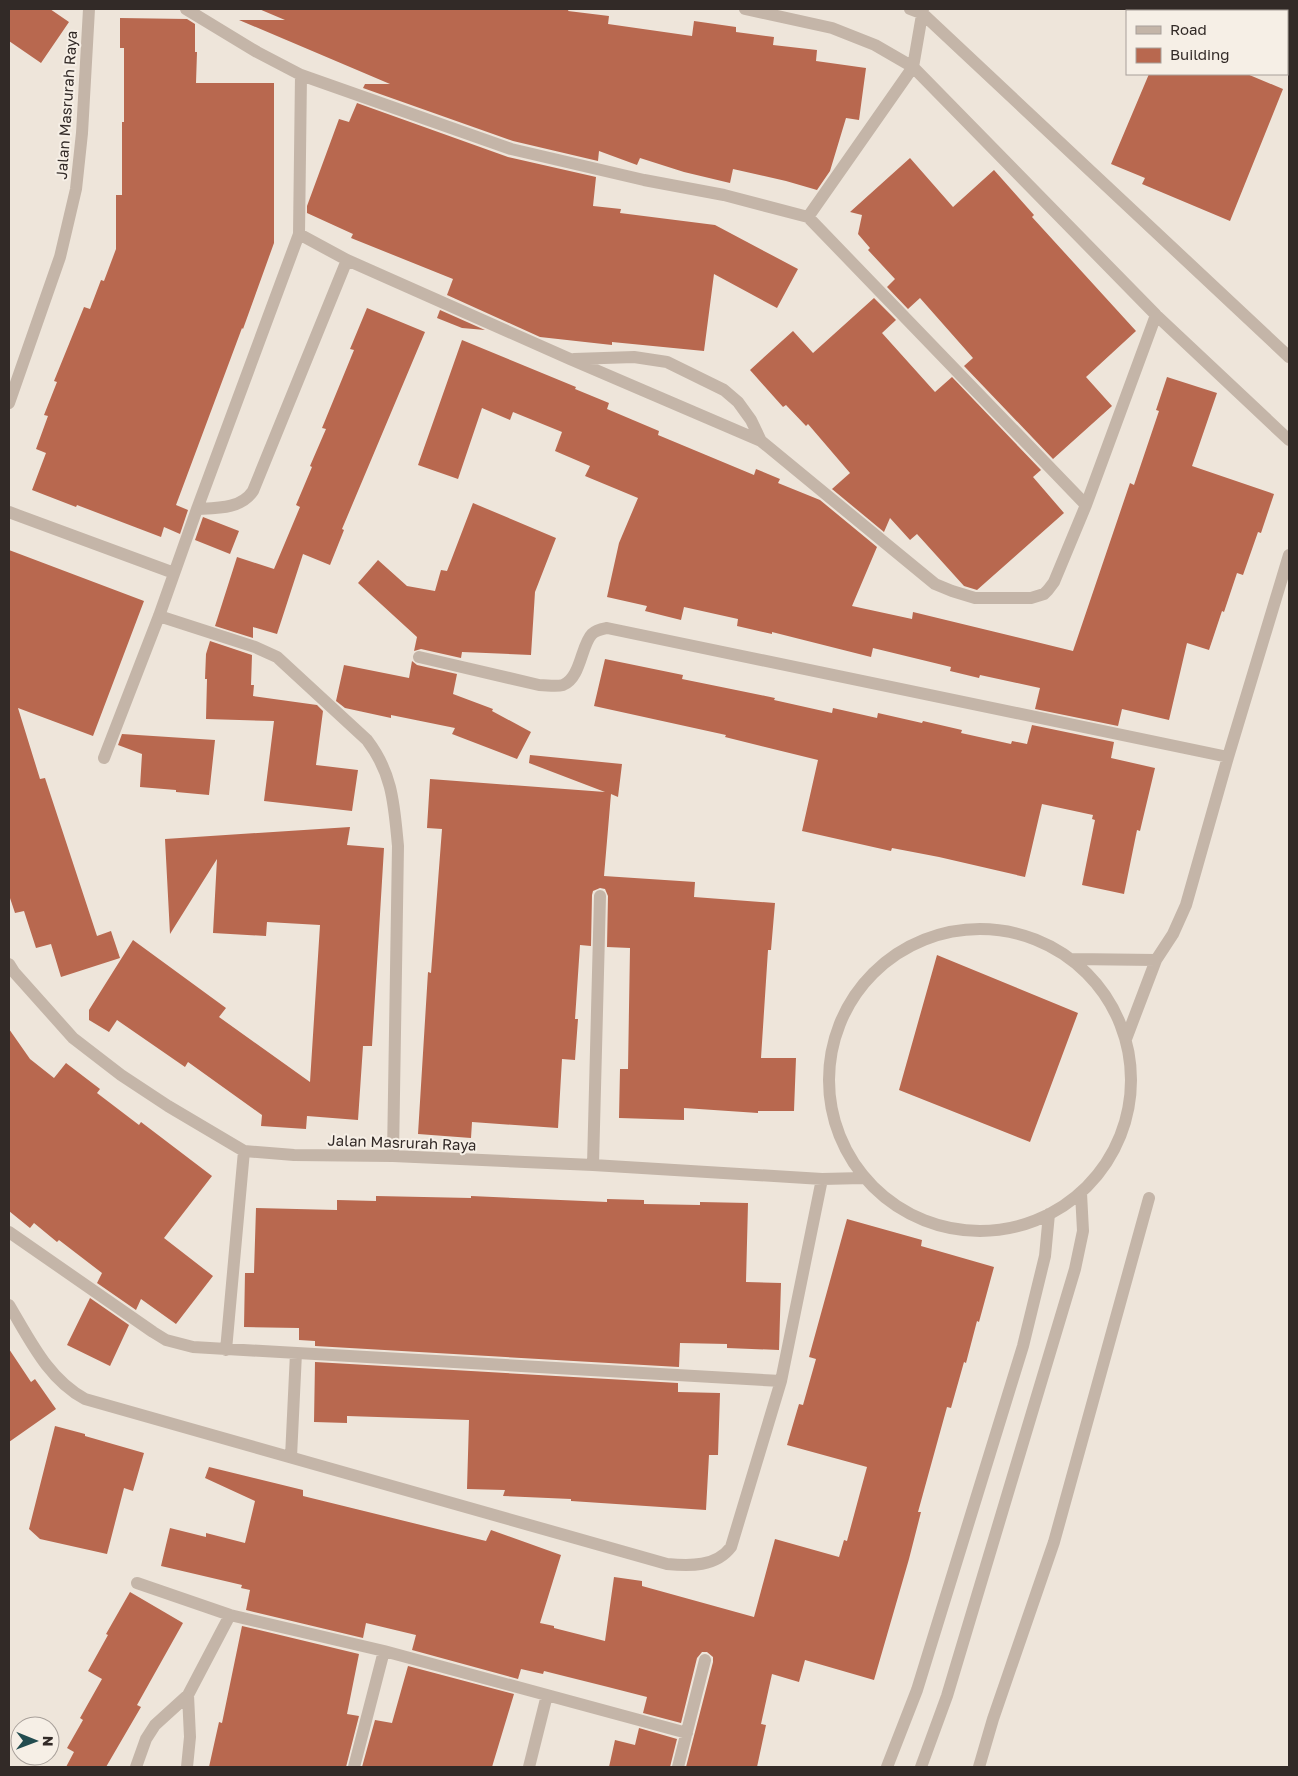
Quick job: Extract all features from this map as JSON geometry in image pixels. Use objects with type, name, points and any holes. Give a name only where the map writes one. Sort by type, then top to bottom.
[{"type":"street","name":"Jalan Masrurah Raya","points":[[9,403],[60,257],[76,189],[82,133],[89,9]]},
{"type":"street","points":[[186,9],[257,52],[301,75],[511,149],[644,180],[724,195],[808,217],[1086,505]]},
{"type":"street","points":[[745,9],[832,28],[875,45],[913,67],[1156,315],[1289,440]]},
{"type":"street","points":[[910,9],[923,11],[1289,357]]},
{"type":"street","points":[[808,217],[913,67],[923,11]]},
{"type":"street","points":[[104,758],[159,616],[299,234],[301,75]]},
{"type":"street","points":[[299,234],[346,260],[761,441],[935,584],[976,598],[1031,598],[1044,594],[1054,582],[1086,505],[1156,315]]},
{"type":"street","points":[[197,509],[219,508],[235,504],[249,497],[253,491],[346,260]]},
{"type":"street","points":[[570,359],[634,357],[667,362],[724,390],[738,402],[751,420],[761,441]]},
{"type":"street","points":[[9,512],[174,573]]},
{"type":"street","points":[[1126,1039],[1156,960],[1173,934],[1186,905],[1289,555]]},
{"type":"street","points":[[159,616],[256,646],[277,657],[367,740],[385,768],[390,786],[398,846],[393,1156]]},
{"type":"street","points":[[419,657],[539,685],[553,686],[564,684],[573,677],[592,634],[607,628],[1228,757]]},
{"type":"street","points":[[593,1165],[600,896]]},
{"type":"street","points":[[981,927],[1028,935],[1072,959],[1106,994],[1126,1039],[1131,1088],[1121,1135],[1102,1169],[1081,1193],[1049,1214],[989,1232],[942,1228],[899,1209],[863,1178],[838,1135],[828,1086],[834,1038],[855,993],[888,958],[932,935],[981,927]]},
{"type":"street","points":[[1072,959],[1156,960]]},
{"type":"street","name":"Jalan Masrurah Raya","points":[[9,964],[73,1038],[121,1075],[160,1101],[244,1151],[294,1155],[393,1156],[593,1165],[822,1179],[863,1178]]},
{"type":"street","points":[[226,1350],[244,1151]]},
{"type":"street","points":[[9,1305],[49,1370],[70,1391],[85,1399],[667,1564],[698,1565],[720,1558],[731,1547],[781,1381],[822,1179]]},
{"type":"street","points":[[921,1767],[947,1696],[1076,1269],[1083,1230],[1081,1193]]},
{"type":"street","points":[[979,1767],[993,1719],[1054,1542],[1148,1198]]},
{"type":"street","points":[[887,1767],[917,1690],[1023,1346],[1045,1256],[1049,1214]]},
{"type":"street","points":[[9,1232],[152,1332],[166,1340],[193,1348],[781,1381]]},
{"type":"street","points":[[291,1457],[296,1353]]},
{"type":"street","points":[[137,1583],[230,1615],[384,1651],[687,1733]]},
{"type":"street","points":[[136,1767],[146,1739],[156,1726],[188,1694],[230,1615]]},
{"type":"street","points":[[354,1767],[384,1651]]},
{"type":"street","points":[[678,1767],[705,1660]]},
{"type":"street","points":[[187,1767],[190,1738],[188,1694]]},
{"type":"street","points":[[529,1767],[547,1695]]},
{"type":"building","points":[[9,9],[50,9],[69,22],[41,63],[9,41]]},
{"type":"building","points":[[259,9],[569,9],[568,11],[609,16],[608,24],[692,36],[694,21],[736,27],[736,32],[774,37],[773,45],[817,50],[816,61],[866,68],[859,120],[846,118],[830,171],[817,190],[733,169],[730,183],[684,172],[640,158],[637,165],[599,151],[598,161],[513,141],[363,88],[365,84],[390,84],[239,20],[285,20]]},
{"type":"building","points":[[120,18],[187,19],[195,24],[195,52],[197,52],[196,83],[274,83],[274,243],[176,505],[188,510],[180,534],[164,527],[161,537],[32,490],[46,453],[36,449],[48,416],[44,415],[57,382],[54,381],[84,307],[90,309],[101,280],[104,281],[116,249],[116,195],[122,195],[122,122],[124,122],[124,48],[120,48]]},
{"type":"building","points":[[1149,75],[1249,75],[1283,89],[1230,221],[1142,184],[1145,178],[1111,164]]},
{"type":"building","points":[[357,103],[508,157],[596,177],[593,206],[621,209],[620,213],[715,225],[798,269],[777,308],[714,274],[704,351],[612,342],[612,345],[540,337],[447,295],[453,279],[351,238],[353,234],[307,213],[307,206],[339,119],[349,122]]},
{"type":"building","points":[[910,158],[953,207],[994,170],[1034,215],[1032,217],[1136,331],[1086,377],[1112,406],[1053,459],[964,366],[973,358],[920,298],[908,309],[887,287],[895,279],[868,250],[870,248],[858,234],[862,215],[850,212]]},
{"type":"building","points":[[874,298],[896,320],[882,333],[935,392],[952,377],[1041,470],[1033,477],[1064,513],[977,590],[964,586],[917,534],[910,540],[890,518],[884,532],[832,489],[850,473],[808,424],[806,426],[786,405],[783,407],[750,370],[793,331],[813,353]]},
{"type":"building","points":[[367,308],[425,332],[342,529],[344,530],[330,565],[303,554],[277,634],[253,627],[253,638],[215,626],[237,557],[274,569],[300,507],[296,505],[326,429],[322,428],[354,350],[350,349]]},
{"type":"building","points":[[440,310],[485,330],[462,328],[437,318]]},
{"type":"building","points":[[462,340],[576,387],[575,389],[609,403],[607,409],[659,431],[658,435],[754,475],[756,469],[780,479],[778,483],[820,500],[877,547],[852,606],[912,619],[913,612],[1073,651],[1130,483],[1134,485],[1159,411],[1156,410],[1167,377],[1217,393],[1192,466],[1274,494],[1261,533],[1258,532],[1243,575],[1237,573],[1209,650],[1187,643],[1169,720],[1122,709],[1118,726],[1035,709],[1040,688],[980,675],[979,678],[950,671],[951,667],[873,648],[871,657],[772,632],[772,634],[737,626],[738,619],[684,607],[681,620],[645,611],[647,606],[607,597],[619,543],[638,498],[585,476],[590,466],[555,451],[562,432],[513,412],[510,420],[482,408],[458,479],[418,465]]},
{"type":"building","points":[[473,503],[556,538],[535,592],[531,655],[462,652],[461,658],[421,649],[414,651],[417,637],[358,583],[378,560],[407,586],[435,591],[441,570],[447,571]]},
{"type":"building","points":[[203,517],[239,531],[230,554],[195,540]]},
{"type":"building","points":[[9,550],[144,601],[93,736],[18,708],[40,779],[45,778],[97,936],[111,931],[120,958],[61,977],[51,944],[36,948],[24,911],[15,913],[9,895]]},
{"type":"building","points":[[210,641],[252,655],[251,685],[254,685],[253,696],[317,705],[323,711],[316,765],[358,770],[352,811],[264,801],[274,721],[206,719],[206,654]]},
{"type":"building","points":[[605,659],[683,675],[682,679],[775,698],[774,700],[832,713],[833,708],[877,718],[878,713],[962,730],[961,733],[1011,744],[1012,741],[1027,744],[1032,725],[1114,742],[1111,758],[1155,768],[1140,831],[1137,830],[1124,894],[1082,885],[1095,820],[1092,819],[1093,815],[1042,804],[1025,877],[939,857],[892,848],[891,851],[802,831],[818,760],[725,737],[726,735],[594,706]]},
{"type":"building","points":[[412,661],[417,665],[457,674],[453,694],[493,709],[492,711],[531,732],[517,759],[452,734],[455,728],[391,715],[391,718],[345,708],[336,701],[344,665],[409,678]]},
{"type":"building","points":[[122,734],[215,740],[209,795],[140,787],[142,754],[118,745]]},
{"type":"building","points":[[530,755],[622,764],[618,797],[611,794],[604,876],[695,882],[694,897],[775,903],[771,950],[768,950],[761,1058],[796,1058],[794,1111],[758,1111],[758,1113],[684,1108],[684,1120],[619,1118],[620,1069],[628,1069],[630,948],[607,947],[608,896],[605,889],[600,888],[593,891],[592,895],[591,946],[580,945],[575,1019],[578,1019],[575,1060],[562,1059],[558,1128],[472,1122],[471,1138],[418,1134],[428,972],[431,973],[442,829],[427,828],[430,779],[605,792],[529,763]]},
{"type":"building","points":[[350,827],[347,845],[384,848],[372,1046],[363,1046],[358,1120],[307,1116],[306,1129],[261,1126],[262,1115],[188,1062],[185,1067],[117,1020],[109,1032],[89,1020],[89,1010],[133,940],[226,1008],[219,1017],[310,1082],[320,925],[267,922],[266,936],[213,933],[217,859],[170,934],[165,839]]},
{"type":"building","points":[[937,955],[1078,1013],[1030,1142],[899,1090]]},
{"type":"building","points":[[9,1029],[30,1059],[54,1078],[66,1063],[100,1089],[97,1093],[139,1125],[141,1122],[212,1176],[164,1238],[213,1276],[176,1324],[141,1299],[136,1310],[97,1283],[102,1273],[59,1240],[57,1242],[34,1223],[30,1228],[9,1211]]},
{"type":"building","points":[[376,1196],[471,1198],[471,1196],[607,1202],[607,1199],[644,1200],[644,1204],[700,1205],[700,1202],[748,1203],[746,1282],[781,1283],[779,1350],[727,1348],[727,1344],[680,1343],[679,1367],[315,1346],[315,1341],[299,1340],[299,1328],[244,1327],[245,1273],[254,1273],[256,1208],[337,1210],[337,1200],[376,1201]]},
{"type":"building","points":[[847,1219],[922,1240],[921,1246],[994,1267],[979,1322],[977,1321],[951,1408],[947,1407],[918,1512],[921,1512],[909,1559],[874,1680],[805,1660],[799,1682],[772,1674],[761,1724],[766,1725],[757,1767],[686,1767],[713,1662],[713,1657],[707,1652],[702,1652],[697,1658],[681,1723],[643,1713],[647,1697],[544,1671],[543,1674],[521,1669],[518,1679],[412,1650],[416,1635],[366,1623],[363,1638],[246,1610],[250,1590],[241,1588],[242,1585],[161,1566],[170,1528],[206,1537],[206,1533],[245,1543],[255,1501],[205,1478],[209,1467],[303,1490],[303,1496],[486,1541],[491,1530],[561,1555],[540,1623],[554,1626],[554,1628],[605,1641],[614,1577],[642,1581],[642,1586],[754,1617],[775,1539],[839,1557],[844,1540],[847,1541],[867,1467],[787,1445],[799,1404],[803,1405],[816,1359],[809,1357]]},
{"type":"building","points":[[90,1298],[129,1325],[110,1366],[67,1345]]},
{"type":"building","points":[[9,1349],[31,1382],[35,1379],[56,1409],[9,1442]]},
{"type":"building","points":[[315,1362],[678,1383],[678,1392],[720,1393],[718,1455],[709,1455],[706,1510],[571,1501],[571,1499],[503,1496],[505,1490],[467,1489],[469,1420],[347,1416],[347,1423],[314,1422]]},
{"type":"building","points":[[55,1426],[144,1453],[133,1491],[124,1488],[107,1554],[40,1539],[29,1529]]},
{"type":"building","points":[[130,1592],[183,1623],[137,1705],[141,1707],[106,1767],[66,1767],[74,1752],[67,1748],[83,1720],[80,1718],[102,1679],[88,1671]]},
{"type":"building","points":[[242,1626],[359,1654],[347,1714],[359,1716],[346,1767],[209,1767],[219,1722],[222,1723]]},
{"type":"building","points":[[408,1666],[514,1694],[492,1767],[362,1767],[375,1720],[392,1723]]},
{"type":"building","points":[[639,1728],[677,1739],[670,1767],[609,1767],[615,1740],[635,1745]]}]
